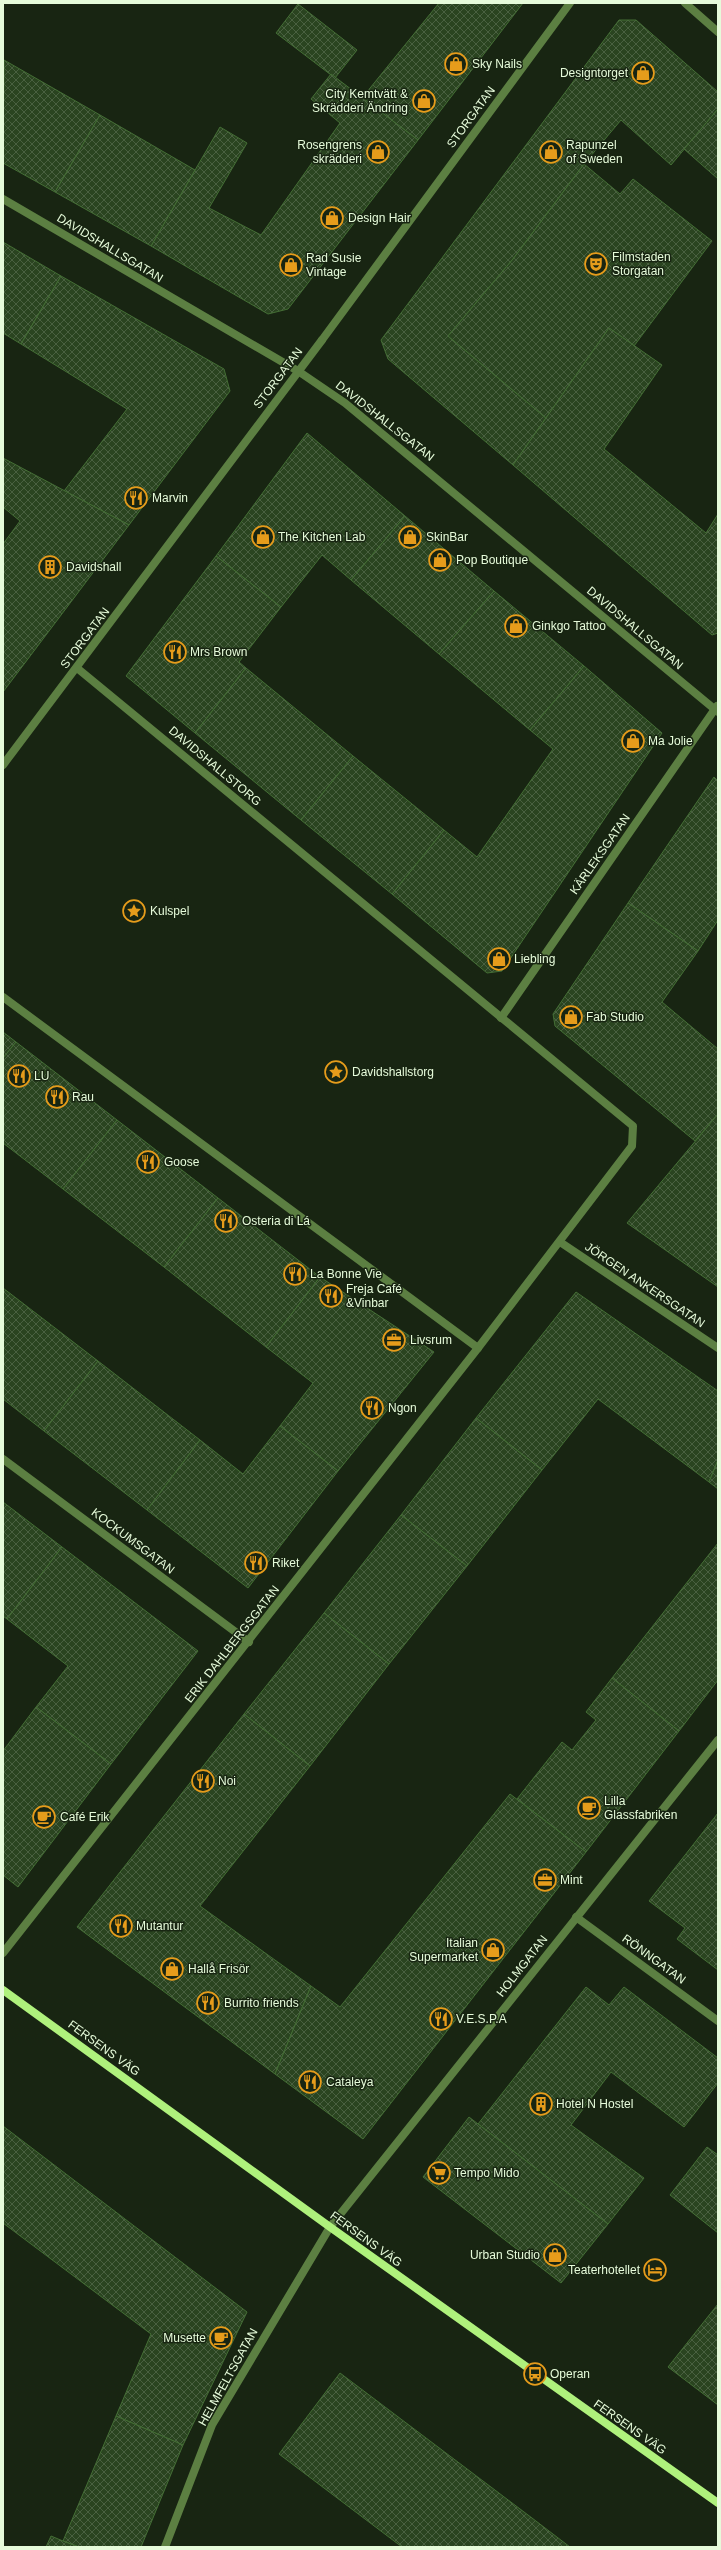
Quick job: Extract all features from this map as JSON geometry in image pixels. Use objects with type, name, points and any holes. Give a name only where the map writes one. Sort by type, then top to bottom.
[{"type":"main road","name":"FERSENS VÄG","points":[[3,1990],[330,2227],[718,2503]]},
{"type":"street","name":"STORGATAN","points":[[3,765],[322,340],[570,3]]},
{"type":"street","points":[[685,3],[718,32]]},
{"type":"street","name":"DAVIDSHALLSGATAN","points":[[3,199],[298,371],[376,428],[717,709]]},
{"type":"street","name":"DAVIDSHALLSTORG","points":[[77,668],[633,1126],[632,1146],[478,1348]]},
{"type":"street","name":"KÄRLEKSGATAN","points":[[501,1018],[717,709]]},
{"type":"street","points":[[3,996],[478,1348]]},
{"type":"street","name":"JÖRGEN ANKERSGATAN","points":[[560,1242],[718,1348]]},
{"type":"street","name":"ERIK DAHLBERGSGATAN","points":[[3,1953],[478,1348]]},
{"type":"street","name":"KOCKUMSGATAN","points":[[3,1458],[248,1642]]},
{"type":"street","name":"HOLMGATAN","points":[[330,2227],[718,1740]]},
{"type":"street","name":"RÖNNGATAN","points":[[576,1917],[718,2021]]},
{"type":"street","name":"HELMFELTSGATAN","points":[[165,2547],[212,2425],[330,2227]]},
{"type":"building","points":[[439,3],[523,3],[418,140],[362,98]]},
{"type":"building","points":[[298,4],[357,50],[335,78],[276,33]]},
{"type":"building","points":[[619,20],[636,20],[718,92],[718,109],[671,165],[621,120],[584,164],[513,259],[448,336],[546,418],[513,465],[388,359],[381,340]]},
{"type":"building","points":[[4,60],[100,115],[55,192],[3,163]]},
{"type":"building","points":[[331,74],[418,140],[288,309],[268,314],[151,246],[220,127],[247,143],[209,208],[261,235],[340,123],[311,99]]},
{"type":"building","points":[[718,109],[718,179],[684,149]]},
{"type":"building","points":[[100,115],[195,170],[151,246],[55,192]]},
{"type":"building","points":[[584,164],[620,194],[633,179],[712,241],[634,346],[609,328],[546,418],[448,336],[513,259]]},
{"type":"building","points":[[3,242],[61,276],[21,344],[3,333]]},
{"type":"building","points":[[61,276],[224,369],[230,391],[129,525],[64,491],[127,409],[21,344]]},
{"type":"building","points":[[609,328],[662,365],[604,449],[706,533],[718,514],[718,633],[712,635],[513,465]]},
{"type":"building","points":[[307,433],[405,516],[351,580],[322,555],[281,607],[216,556]]},
{"type":"building","name":"Davidshall","points":[[3,458],[129,525],[3,692],[3,544],[20,521],[3,507]]},
{"type":"building","points":[[405,516],[494,591],[439,654],[351,580]]},
{"type":"building","points":[[216,556],[281,607],[239,662],[246,668],[195,733],[126,676]]},
{"type":"building","points":[[494,591],[584,666],[530,730],[439,654]]},
{"type":"building","points":[[584,666],[662,733],[502,971],[487,973],[392,894],[444,830],[477,857],[553,749],[530,730]]},
{"type":"building","points":[[246,668],[353,756],[301,820],[195,733]]},
{"type":"building","points":[[353,756],[444,830],[392,894],[301,820]]},
{"type":"building","points":[[714,777],[718,781],[718,920],[698,951],[628,903]]},
{"type":"building","points":[[628,903],[698,951],[662,1002],[718,1049],[718,1114],[695,1141],[555,1026],[553,1014]]},
{"type":"building","points":[[3,1032],[16,1042],[3,1058]]},
{"type":"building","points":[[16,1042],[117,1120],[63,1189],[3,1143],[3,1058]]},
{"type":"building","points":[[718,1114],[718,1287],[627,1223]]},
{"type":"building","points":[[117,1120],[218,1198],[164,1267],[63,1189]]},
{"type":"building","points":[[218,1198],[320,1277],[266,1347],[164,1267]]},
{"type":"building","points":[[320,1277],[434,1352],[338,1471],[280,1426],[313,1383],[266,1347]]},
{"type":"building","points":[[3,1288],[98,1361],[44,1431],[3,1399]]},
{"type":"building","points":[[576,1292],[718,1391],[718,1460],[709,1482],[598,1399],[542,1470],[476,1418]]},
{"type":"building","points":[[98,1361],[200,1440],[147,1510],[44,1431]]},
{"type":"building","points":[[476,1418],[542,1470],[467,1566],[401,1515]]},
{"type":"building","points":[[280,1426],[338,1471],[248,1588],[147,1510],[200,1440],[243,1474]]},
{"type":"building","points":[[718,1460],[718,1489],[709,1482]]},
{"type":"building","points":[[3,1502],[62,1547],[7,1619],[3,1616]]},
{"type":"building","points":[[401,1515],[467,1566],[389,1664],[324,1613]]},
{"type":"building","points":[[718,1543],[718,1680],[679,1731],[612,1678]]},
{"type":"building","points":[[62,1547],[198,1651],[111,1764],[36,1707],[68,1666],[7,1619]]},
{"type":"building","points":[[324,1613],[389,1664],[310,1766],[244,1714]]},
{"type":"building","points":[[612,1678],[679,1731],[586,1852],[517,1799],[562,1742],[572,1750],[596,1720],[586,1712]]},
{"type":"building","points":[[36,1707],[111,1764],[18,1887],[3,1875],[3,1751]]},
{"type":"building","points":[[244,1714],[310,1766],[200,1906],[311,1986],[275,2074],[77,1927]]},
{"type":"building","points":[[510,1794],[586,1852],[363,2139],[275,2074],[311,1986],[340,2007]]},
{"type":"building","points":[[718,1813],[718,1970],[677,1939],[685,1928],[649,1901]]},
{"type":"building","name":"Hotel N Hostel","points":[[586,1987],[609,2005],[624,1987],[718,2058],[718,2083],[684,2127],[611,2072],[571,2125],[644,2178],[608,2224],[478,2124]]},
{"type":"building","points":[[469,2117],[608,2224],[561,2283],[423,2177]]},
{"type":"building","points":[[3,2126],[247,2312],[183,2445],[116,2416],[151,2334],[3,2223]]},
{"type":"building","points":[[707,2147],[718,2155],[718,2233],[670,2195]]},
{"type":"building","points":[[718,2304],[718,2405],[668,2367]]},
{"type":"building","points":[[340,2373],[570,2547],[402,2547],[279,2454]]},
{"type":"building","points":[[116,2416],[183,2445],[141,2547],[79,2547],[63,2541]]},
{"type":"building","points":[[51,2536],[63,2541],[79,2547],[46,2547]]},
{"type":"place","name":"Sky Nails","points":[[456,64]]},
{"type":"place","name":"Designtorget","points":[[643,73]]},
{"type":"place","name":"City Kemtvätt & Skrädderi Ändring","points":[[424,101]]},
{"type":"place","name":"Rosengrens skrädderi","points":[[378,152]]},
{"type":"place","name":"Rapunzel of Sweden","points":[[551,152]]},
{"type":"place","name":"Design Hair","points":[[332,218]]},
{"type":"place","name":"Filmstaden Storgatan","points":[[596,264]]},
{"type":"place","name":"Rad Susie Vintage","points":[[291,265]]},
{"type":"place","name":"Marvin","points":[[136,498]]},
{"type":"place","name":"The Kitchen Lab","points":[[263,537]]},
{"type":"place","name":"SkinBar","points":[[410,537]]},
{"type":"place","name":"Pop Boutique","points":[[440,560]]},
{"type":"place","name":"Davidshall","points":[[50,567]]},
{"type":"place","name":"Ginkgo Tattoo","points":[[516,626]]},
{"type":"place","name":"Mrs Brown","points":[[175,652]]},
{"type":"place","name":"Ma Jolie","points":[[633,741]]},
{"type":"place","name":"Kulspel","points":[[134,911]]},
{"type":"place","name":"Liebling","points":[[499,959]]},
{"type":"place","name":"Fab Studio","points":[[571,1017]]},
{"type":"place","name":"Davidshallstorg","points":[[336,1072]]},
{"type":"place","name":"LU","points":[[19,1076]]},
{"type":"place","name":"Rau","points":[[57,1097]]},
{"type":"place","name":"Goose","points":[[148,1162]]},
{"type":"place","name":"Osteria di Lá","points":[[226,1221]]},
{"type":"place","name":"La Bonne Vie","points":[[295,1274]]},
{"type":"place","name":"Freja Café &Vinbar","points":[[331,1296]]},
{"type":"place","name":"Livsrum","points":[[394,1340]]},
{"type":"place","name":"Ngon","points":[[372,1408]]},
{"type":"place","name":"Riket","points":[[256,1563]]},
{"type":"place","name":"Noi","points":[[203,1781]]},
{"type":"place","name":"Lilla Glassfabriken","points":[[589,1808]]},
{"type":"place","name":"Café Erik","points":[[44,1817]]},
{"type":"place","name":"Mint","points":[[545,1880]]},
{"type":"place","name":"Mutantur","points":[[121,1926]]},
{"type":"place","name":"Italian Supermarket","points":[[493,1950]]},
{"type":"place","name":"Hallå Frisör","points":[[172,1969]]},
{"type":"place","name":"Burrito friends","points":[[208,2003]]},
{"type":"place","name":"V.E.S.P.A","points":[[441,2019]]},
{"type":"place","name":"Cataleya","points":[[310,2082]]},
{"type":"place","name":"Hotel N Hostel","points":[[541,2104]]},
{"type":"place","name":"Tempo Mido","points":[[439,2173]]},
{"type":"place","name":"Urban Studio","points":[[555,2255]]},
{"type":"place","name":"Teaterhotellet","points":[[655,2270]]},
{"type":"place","name":"Musette","points":[[221,2338]]},
{"type":"place","name":"Operan","points":[[535,2374]]}]
